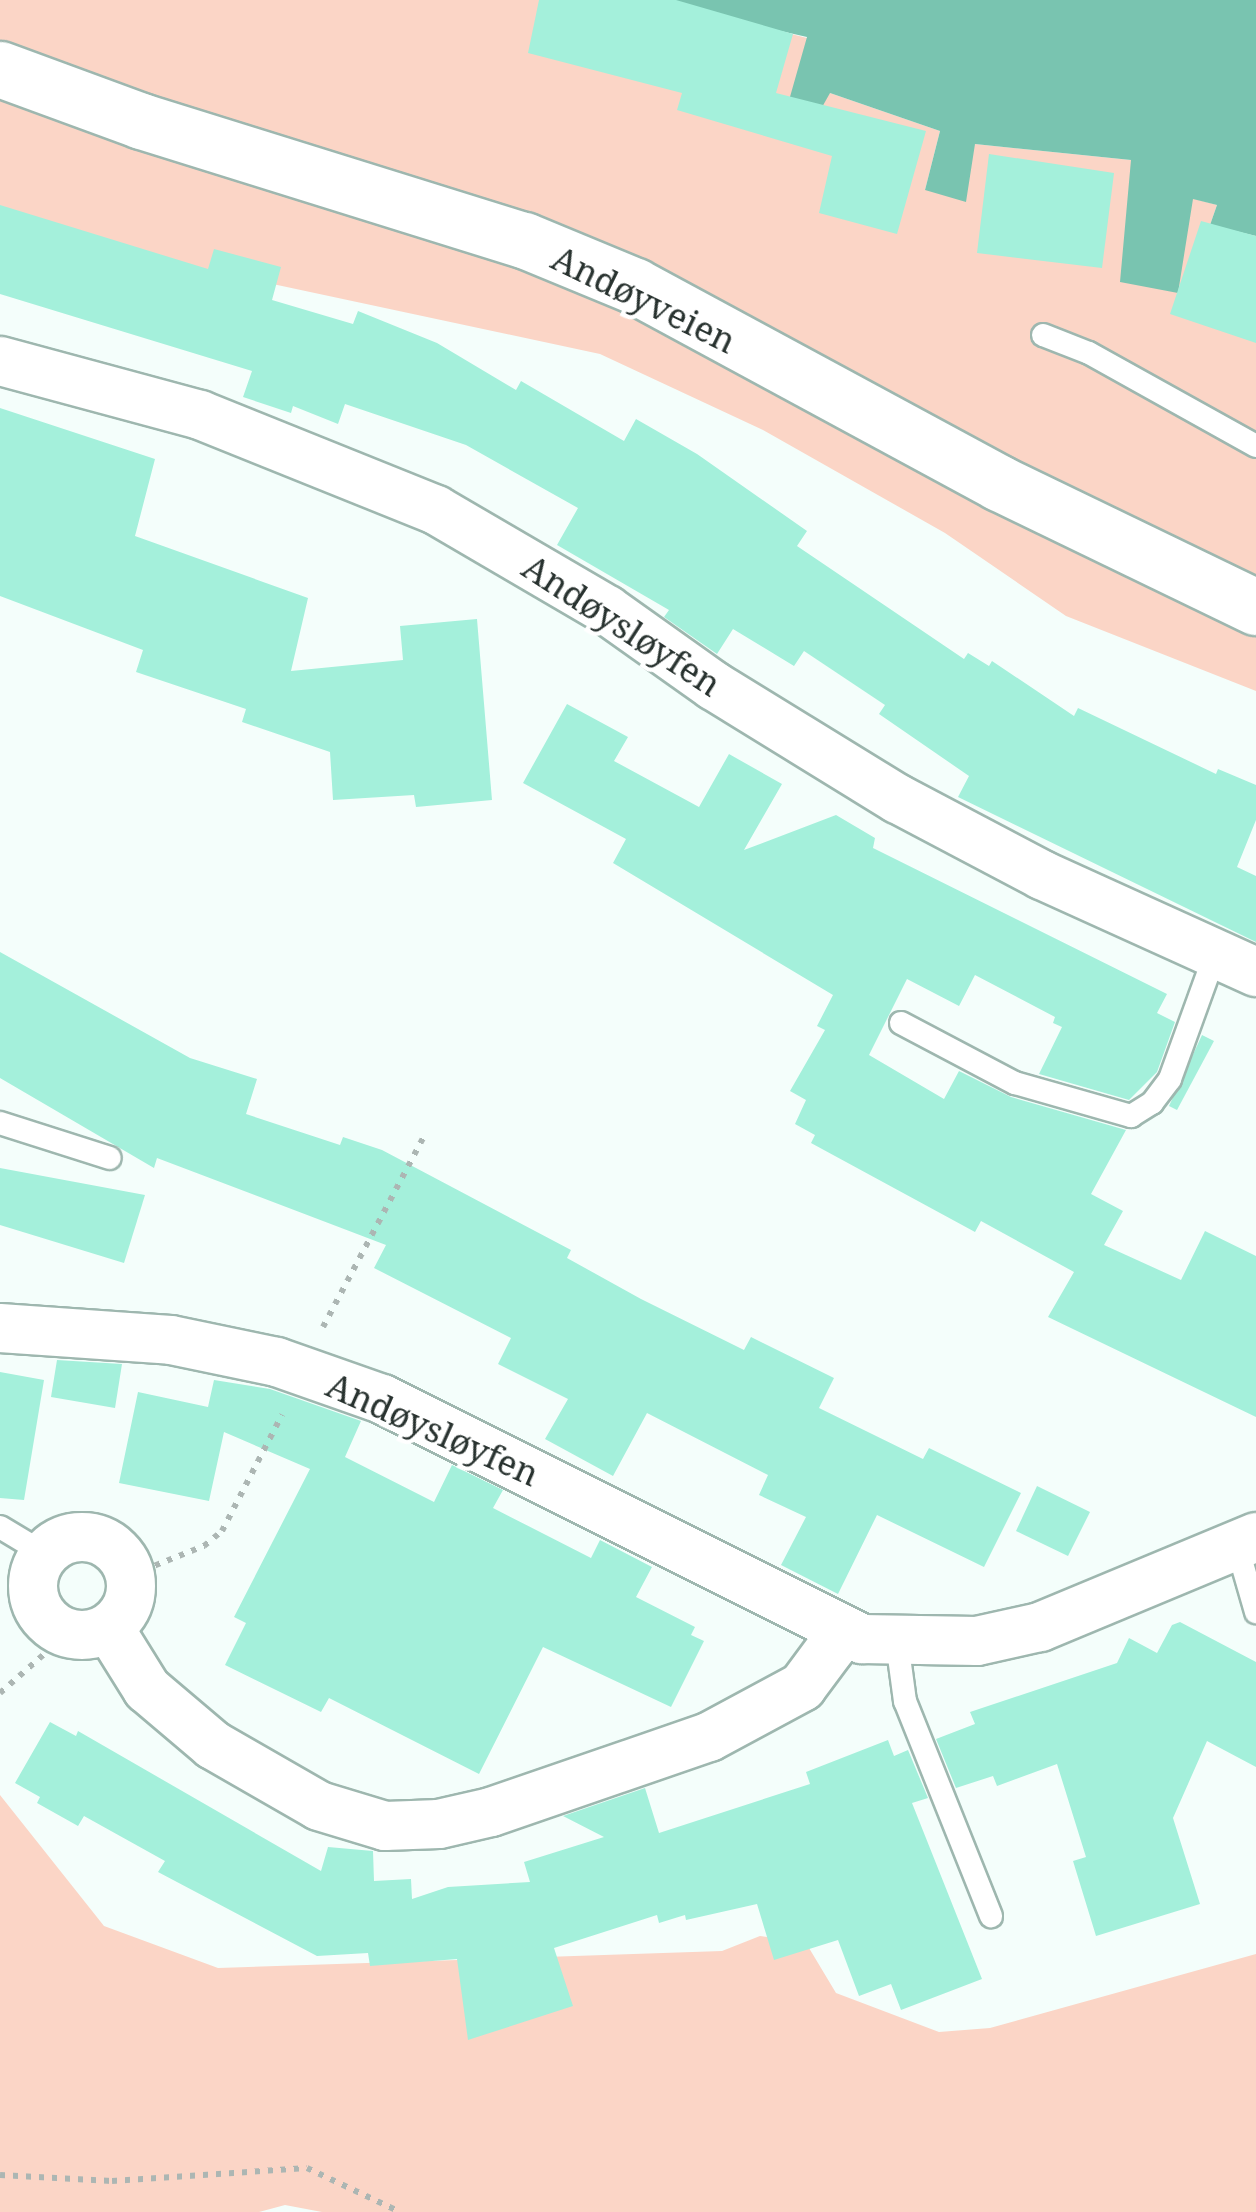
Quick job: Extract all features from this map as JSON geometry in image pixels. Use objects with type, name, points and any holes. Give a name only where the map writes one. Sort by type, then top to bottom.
[{"type":"street","name":"Andøyveien","points":[[0,69],[158,126],[506,234],[635,286],[982,474],[1256,607]]},
{"type":"street","name":"Andøysløyfen","points":[[0,361],[200,415],[436,510],[607,610],[714,686],[898,799],[1236,964]]},
{"type":"street","name":"Andøysløyfen","points":[[0,1328],[172,1340],[299,1371],[382,1399],[862,1639],[977,1641],[1040,1628],[1246,1541]]},
{"type":"street","points":[[88,1631],[128,1605],[131,1575],[102,1540],[72,1538],[45,1554],[32,1583],[34,1600],[52,1626],[88,1631],[213,1745],[319,1806],[385,1826],[438,1824],[490,1812],[709,1737],[802,1687],[831,1648],[836,1628]]},
{"type":"lane","points":[[1043,335],[1090,353],[1256,446]]},
{"type":"lane","name":"Andøysløyfen","points":[[901,1023],[1015,1083],[1131,1116],[1152,1104],[1170,1079],[1236,964]]},
{"type":"lane","points":[[0,1123],[110,1158]]},
{"type":"lane","points":[[0,1527],[45,1554]]},
{"type":"lane","points":[[1246,1541],[1256,1612]]},
{"type":"lane","points":[[897,1642],[905,1701],[991,1916]]},
{"type":"path","points":[[131,1575],[204,1546],[222,1532],[261,1462],[299,1371],[422,1138]]},
{"type":"path","points":[[0,1693],[88,1631]]},
{"type":"path","points":[[0,2174],[112,2182],[306,2168],[400,2212]]},
{"type":"shaded area","points":[[0,0],[643,0],[807,38],[830,93],[940,131],[925,190],[975,144],[1131,160],[1192,198],[1217,205],[1210,225],[1256,236],[1256,691],[1066,616],[945,533],[763,430],[600,354],[100,247],[0,215]]},
{"type":"shaded area","points":[[643,0],[1256,0],[1256,236],[1210,225],[1217,205],[1193,199],[1178,293],[1120,282],[1131,160],[975,144],[966,202],[925,190],[940,131],[830,93],[803,141],[782,125],[807,37]]},
{"type":"shaded area","points":[[0,1795],[104,1926],[218,1968],[722,1951],[760,1936],[806,1943],[836,1993],[939,2032],[990,2028],[1256,1954],[1256,2212],[322,2212],[285,2205],[259,2212],[0,2212]]},
{"type":"building","points":[[539,0],[676,0],[793,34],[776,93],[926,131],[897,234],[819,213],[832,156],[677,110],[682,93],[528,53]]},
{"type":"building","points":[[989,154],[1114,173],[1102,268],[977,253]]},
{"type":"building","points":[[0,205],[208,269],[214,249],[281,267],[272,300],[353,324],[358,311],[437,343],[516,390],[521,381],[624,441],[636,419],[697,454],[807,531],[797,546],[964,659],[968,653],[989,666],[992,661],[1074,716],[1078,708],[1216,774],[1218,769],[1256,785],[1256,820],[1237,867],[1256,876],[1256,942],[958,797],[969,776],[879,714],[885,705],[804,651],[794,666],[733,629],[717,654],[664,617],[669,610],[557,545],[578,508],[466,445],[345,404],[338,424],[293,406],[291,413],[243,397],[252,371],[0,294]]},
{"type":"building","points":[[1201,221],[1256,236],[1256,343],[1170,314]]},
{"type":"building","points":[[0,408],[155,459],[135,536],[308,598],[291,671],[403,660],[400,626],[477,619],[492,800],[416,807],[414,795],[333,800],[330,752],[242,722],[246,709],[136,672],[143,650],[0,596]]},
{"type":"building","points":[[567,704],[628,737],[614,761],[699,807],[729,754],[782,784],[744,850],[836,815],[875,838],[873,848],[1167,994],[1157,1013],[1175,1022],[1157,1072],[1129,1100],[1039,1074],[1062,1027],[1053,1023],[1055,1017],[975,975],[959,1006],[907,979],[869,1055],[944,1099],[959,1071],[1011,1097],[1126,1130],[1091,1194],[1123,1211],[1104,1245],[1181,1280],[1205,1231],[1256,1256],[1256,1417],[1048,1317],[1074,1272],[981,1221],[975,1232],[811,1143],[815,1135],[795,1124],[806,1100],[790,1091],[825,1030],[817,1026],[833,995],[613,863],[626,839],[523,783]]},
{"type":"building","points":[[0,952],[190,1058],[257,1079],[246,1114],[340,1145],[343,1137],[382,1150],[571,1250],[567,1258],[641,1299],[744,1350],[751,1337],[834,1378],[819,1408],[923,1459],[929,1448],[1021,1493],[984,1567],[877,1515],[838,1594],[781,1565],[806,1517],[759,1495],[768,1475],[647,1413],[613,1476],[545,1439],[568,1399],[498,1364],[511,1338],[374,1268],[386,1245],[157,1158],[154,1168],[0,1078]]},
{"type":"building","points":[[1202,1035],[1214,1041],[1177,1110],[1169,1106]]},
{"type":"building","points":[[0,1168],[145,1195],[124,1263],[0,1225]]},
{"type":"building","points":[[57,1360],[122,1364],[115,1408],[51,1397]]},
{"type":"building","points":[[0,1372],[44,1380],[24,1500],[0,1498]]},
{"type":"building","points":[[214,1380],[270,1389],[361,1421],[345,1457],[434,1502],[452,1465],[503,1490],[493,1508],[591,1558],[600,1540],[652,1567],[636,1597],[695,1627],[691,1635],[704,1641],[671,1707],[543,1647],[479,1774],[329,1698],[321,1712],[225,1665],[246,1623],[234,1617],[310,1469],[224,1432],[209,1501],[119,1483],[138,1392],[208,1407]]},
{"type":"building","points":[[1037,1486],[1090,1512],[1068,1556],[1016,1531]]},
{"type":"building","points":[[1180,1622],[1256,1662],[1256,1767],[1207,1741],[1173,1818],[1200,1904],[1096,1936],[1073,1861],[1086,1857],[1057,1764],[997,1786],[993,1776],[956,1788],[936,1739],[975,1724],[970,1712],[1117,1663],[1129,1638],[1157,1653],[1172,1625]]},
{"type":"building","points":[[50,1722],[76,1736],[78,1731],[321,1871],[328,1847],[373,1851],[374,1881],[411,1879],[412,1899],[448,1887],[530,1882],[524,1862],[604,1837],[563,1816],[645,1788],[659,1833],[810,1784],[806,1772],[888,1740],[894,1756],[908,1750],[928,1798],[912,1803],[982,1979],[901,2010],[891,1984],[859,1996],[838,1940],[774,1960],[757,1904],[659,1923],[657,1915],[554,1948],[573,2006],[468,2040],[457,1959],[370,1966],[368,1953],[317,1956],[158,1872],[165,1861],[84,1816],[78,1826],[37,1803],[40,1797],[15,1783]]}]
